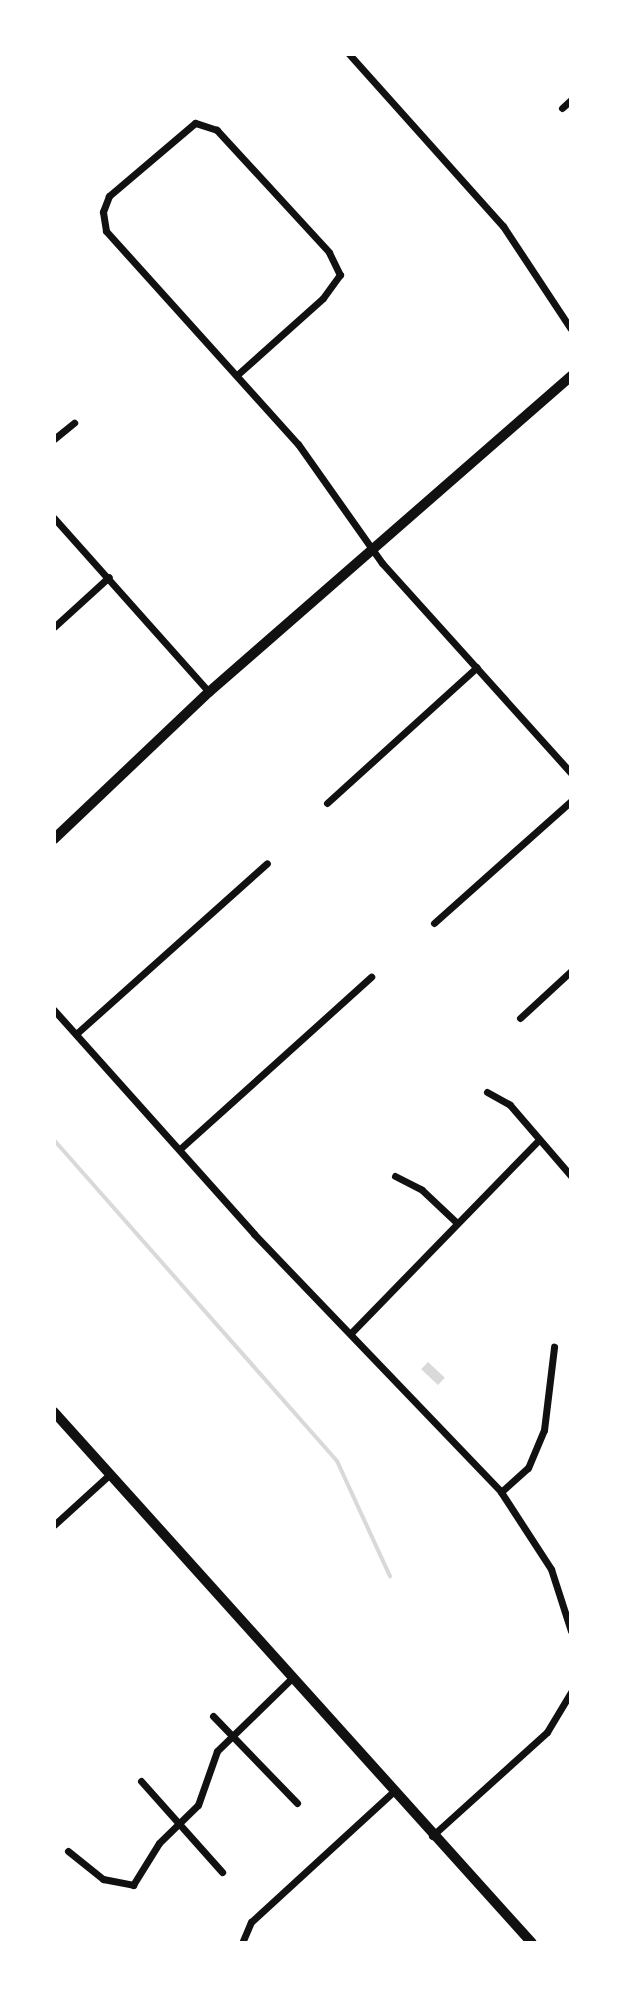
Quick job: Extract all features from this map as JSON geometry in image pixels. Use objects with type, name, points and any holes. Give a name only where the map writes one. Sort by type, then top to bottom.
[{"type":"main road","points":[[54,839],[209,692],[571,376]]},
{"type":"main road","points":[[54,1412],[293,1677],[432,1837],[532,1943]]},
{"type":"street","points":[[349,54],[503,226],[571,329]]},
{"type":"street","points":[[562,108],[571,100]]},
{"type":"street","points":[[237,375],[323,298],[340,275],[329,252],[217,130],[195,123],[109,196],[102,217],[110,236],[298,444],[372,549],[571,773]]},
{"type":"street","points":[[54,439],[74,423]]},
{"type":"street","points":[[54,518],[209,692]]},
{"type":"street","points":[[54,627],[109,577]]},
{"type":"street","points":[[327,803],[477,667]]},
{"type":"street","points":[[434,923],[571,801]]},
{"type":"street","points":[[76,1034],[267,863]]},
{"type":"street","points":[[520,1018],[571,971]]},
{"type":"street","points":[[181,1148],[371,977]]},
{"type":"street","points":[[54,1010],[181,1148],[254,1234],[352,1332],[501,1492],[551,1569],[571,1631]]},
{"type":"street","points":[[487,1092],[510,1105],[571,1176]]},
{"type":"street","points":[[352,1332],[539,1140]]},
{"type":"street","points":[[395,1176],[422,1190],[456,1222]]},
{"type":"street","points":[[501,1492],[534,1459],[544,1430],[554,1347]]},
{"type":"street","points":[[54,1525],[110,1474]]},
{"type":"street","points":[[68,1851],[103,1879],[133,1885],[159,1843],[198,1805],[217,1751],[293,1677]]},
{"type":"street","points":[[432,1837],[547,1732],[571,1692]]},
{"type":"street","points":[[213,1716],[297,1803]]},
{"type":"street","points":[[141,1781],[222,1872]]},
{"type":"street","points":[[242,1943],[251,1922],[393,1792]]},
{"type":"shaded area","points":[[428,1362],[445,1378],[438,1385],[421,1369]]},
{"type":"waterway","points":[[54,1140],[337,1461],[390,1576]]}]
